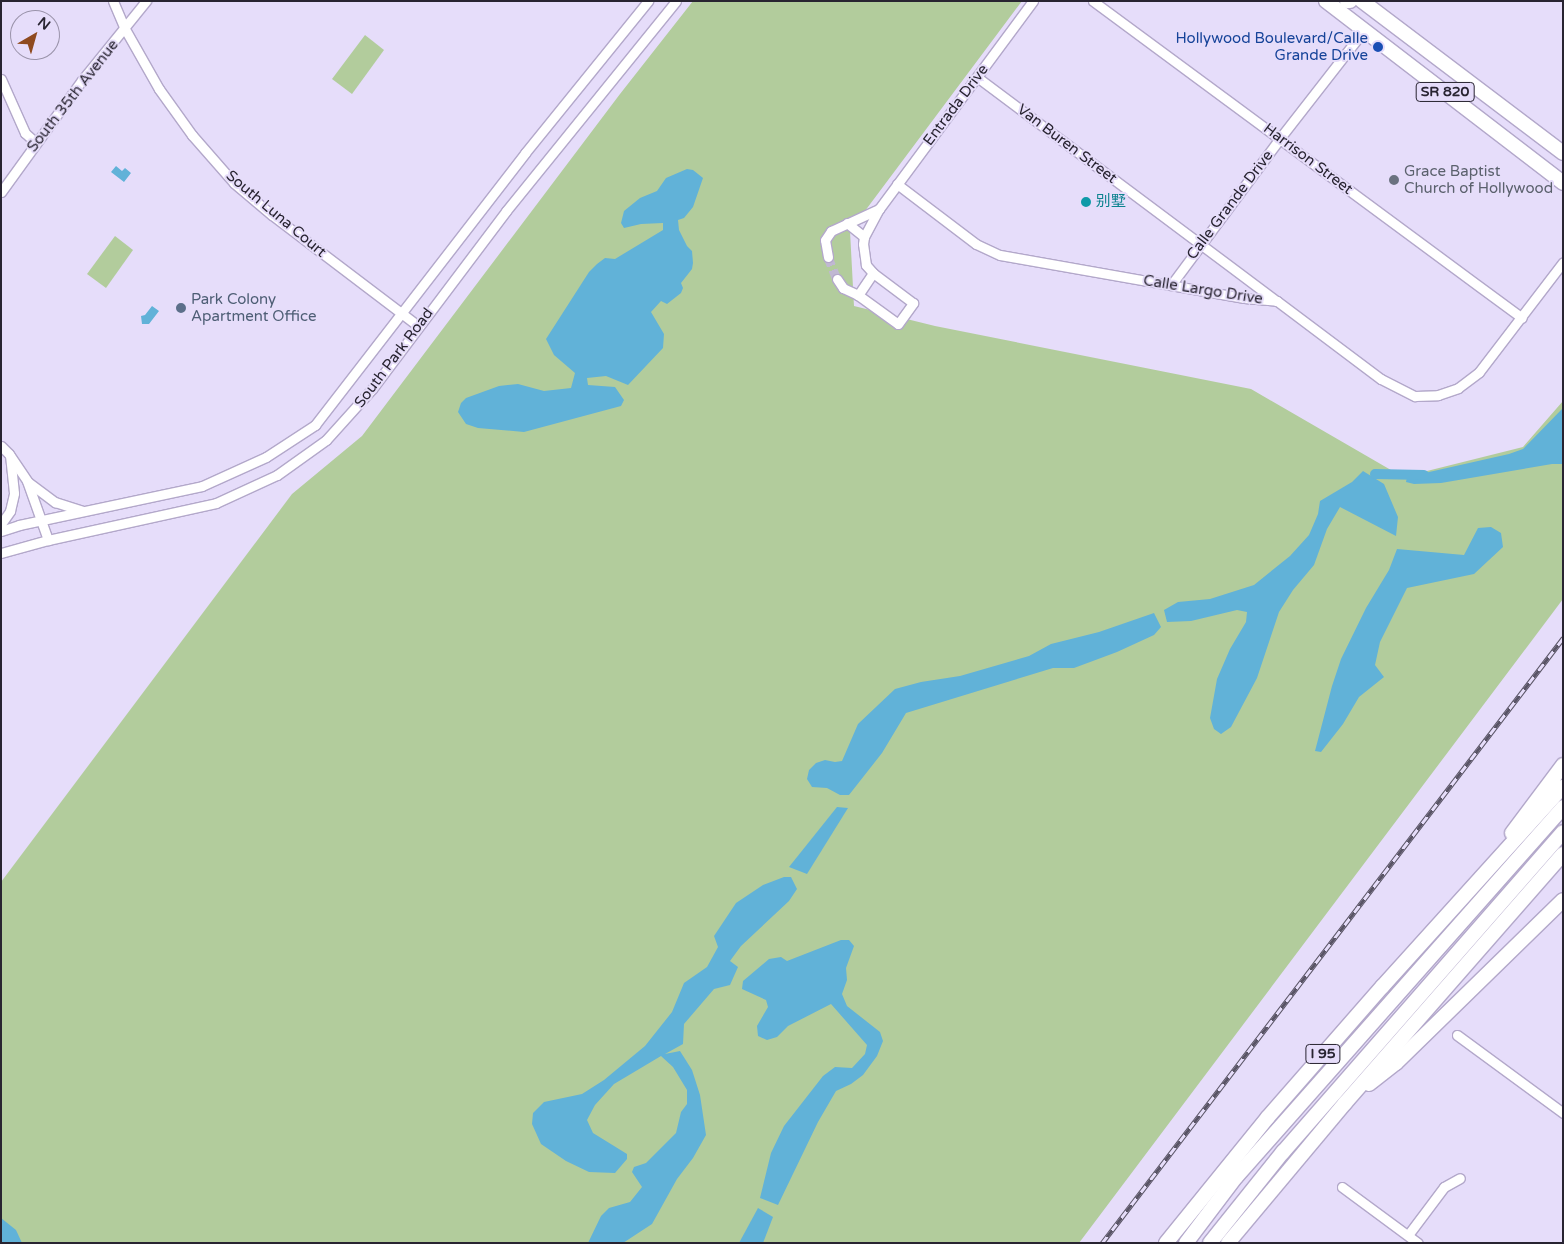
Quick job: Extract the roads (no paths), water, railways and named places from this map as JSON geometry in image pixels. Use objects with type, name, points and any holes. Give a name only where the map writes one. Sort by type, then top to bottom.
[{"type":"highway","name":"SR 820","points":[[1326,1],[1563,183]]},
{"type":"highway","name":"SR 820","points":[[1362,1],[1563,152]]},
{"type":"highway","points":[[1364,30],[1379,28],[1407,35]]},
{"type":"highway","points":[[1486,871],[1527,811],[1563,765]]},
{"type":"highway","name":"I 95","points":[[1166,1243],[1193,1207],[1268,1117],[1563,787]]},
{"type":"highway","points":[[1186,1243],[1249,1162],[1563,807]]},
{"type":"highway","points":[[1210,1243],[1283,1152],[1563,832]]},
{"type":"highway","points":[[1228,1243],[1345,1103],[1563,854]]},
{"type":"highway","points":[[1345,1103],[1396,1063],[1563,900]]},
{"type":"street","name":"South Luna Court","points":[[113,1],[125,29],[159,89],[192,135],[234,183],[272,215],[418,326]]},
{"type":"street","name":"South 35th Avenue","points":[[1,192],[35,142],[82,80],[146,1]]},
{"type":"street","name":"South Park Road","points":[[1,531],[19,525],[202,486],[243,469],[316,425],[526,153],[648,1]]},
{"type":"street","name":"South Park Road","points":[[1,553],[48,540],[216,503],[277,475],[326,440],[345,422],[506,212],[676,1]]},
{"type":"street","name":"Entrada Drive","points":[[864,237],[879,209],[1033,1]]},
{"type":"street","name":"Harrison Street","points":[[1093,1],[1522,318]]},
{"type":"street","name":"Calle Grande Drive","points":[[1171,285],[1280,138],[1364,30]]},
{"type":"street","name":"Van Buren Street","points":[[977,77],[1276,301]]},
{"type":"street","points":[[1,79],[25,133],[35,142]]},
{"type":"street","name":"Calle Largo Drive","points":[[897,184],[976,244],[1000,255],[1276,301],[1380,379],[1415,396],[1438,395],[1458,388],[1479,372],[1563,262]]},
{"type":"street","points":[[828,257],[825,240],[831,231],[879,209]]},
{"type":"street","points":[[837,278],[843,288],[858,295],[898,324],[913,304],[873,274],[865,260],[864,237],[847,224]]},
{"type":"street","points":[[858,295],[873,274]]},
{"type":"street","points":[[1,446],[9,454],[27,481],[48,540]]},
{"type":"street","points":[[1,524],[10,511],[14,492],[9,454]]},
{"type":"street","points":[[27,481],[55,502],[85,511]]},
{"type":"street","points":[[1457,1035],[1560,1111],[1563,1100]]},
{"type":"street","points":[[1408,1235],[1444,1187],[1460,1178]]},
{"type":"street","points":[[1342,1186],[1418,1243]]},
{"type":"water","points":[[116,166],[122,171],[125,168],[131,173],[124,182],[111,172]]},
{"type":"water","points":[[687,169],[693,170],[703,178],[693,207],[684,218],[678,220],[679,230],[687,246],[692,251],[693,263],[692,269],[681,283],[683,288],[681,293],[667,304],[661,301],[651,312],[664,334],[663,348],[628,385],[606,376],[587,378],[588,385],[615,387],[624,400],[621,406],[524,432],[478,428],[466,424],[458,412],[461,403],[466,398],[499,386],[518,384],[544,391],[571,388],[575,373],[554,355],[546,339],[589,272],[597,264],[605,258],[615,259],[663,230],[663,223],[641,224],[624,228],[621,223],[624,211],[640,198],[657,191],[666,178]]},
{"type":"water","points":[[152,306],[159,311],[149,324],[142,324],[141,316],[145,315]]},
{"type":"water","points":[[1563,408],[1563,464],[1552,464],[1441,483],[1414,484],[1406,482],[1407,477],[1509,454],[1523,449]]},
{"type":"water","points":[[1363,471],[1384,484],[1398,517],[1396,536],[1340,507],[1327,529],[1314,565],[1293,590],[1279,612],[1257,678],[1231,727],[1221,734],[1214,729],[1210,718],[1217,679],[1230,649],[1246,622],[1247,612],[1237,610],[1191,621],[1167,622],[1164,610],[1178,602],[1210,599],[1254,585],[1290,556],[1309,535],[1318,514],[1320,501],[1352,482]]},
{"type":"water","points":[[1491,527],[1501,533],[1503,547],[1474,574],[1407,588],[1380,642],[1375,665],[1384,677],[1359,697],[1343,724],[1321,752],[1315,751],[1341,659],[1366,608],[1389,570],[1397,549],[1464,555],[1478,528]]},
{"type":"water","points":[[1154,613],[1161,627],[1154,635],[1117,652],[1074,668],[1053,668],[906,713],[882,753],[849,795],[840,795],[827,788],[812,787],[807,779],[809,770],[816,763],[825,760],[842,761],[858,724],[895,689],[921,682],[960,676],[1029,656],[1051,644],[1099,632]]},
{"type":"water","points":[[837,807],[848,808],[807,874],[789,867]]},
{"type":"water","points":[[784,877],[791,877],[797,889],[789,901],[741,946],[730,961],[738,967],[730,985],[714,989],[684,1024],[683,1044],[665,1054],[680,1051],[692,1070],[700,1095],[706,1135],[693,1158],[677,1179],[652,1224],[623,1243],[588,1243],[601,1216],[609,1208],[630,1202],[642,1187],[632,1172],[634,1167],[646,1163],[676,1133],[681,1112],[687,1104],[687,1090],[673,1067],[661,1056],[614,1084],[595,1105],[587,1120],[593,1133],[627,1154],[627,1159],[615,1173],[589,1172],[566,1161],[541,1144],[532,1124],[533,1113],[544,1102],[582,1094],[604,1080],[645,1046],[672,1012],[684,983],[707,967],[718,947],[714,936],[736,903],[763,885]]},
{"type":"water","points":[[841,940],[849,940],[854,946],[846,968],[847,980],[842,994],[847,1006],[880,1032],[883,1041],[877,1056],[863,1075],[851,1084],[836,1091],[818,1122],[778,1205],[760,1198],[771,1153],[784,1126],[823,1076],[835,1067],[852,1068],[865,1054],[867,1045],[831,1004],[788,1026],[777,1037],[767,1040],[758,1036],[757,1026],[768,1007],[766,1000],[742,989],[743,981],[769,959],[781,957],[787,961]]},
{"type":"water","points":[[758,1208],[773,1217],[763,1243],[739,1243]]},
{"type":"water","points":[[1,1218],[16,1230],[22,1243],[1,1243]]},
{"type":"waterway","points":[[1375,474],[1424,475]]},
{"type":"tunnel","points":[[828,257],[837,279]]},
{"type":"railway","points":[[1102,1243],[1563,638]]},
{"type":"place","name":"Hollywood Boulevard/Calle Grande Drive","points":[[1378,47]]},
{"type":"place","name":"Grace Baptist Church of Hollywood","points":[[1394,180]]},
{"type":"place","name":"别墅","points":[[1086,202]]},
{"type":"place","name":"Park Colony Apartment Office","points":[[181,308]]}]
